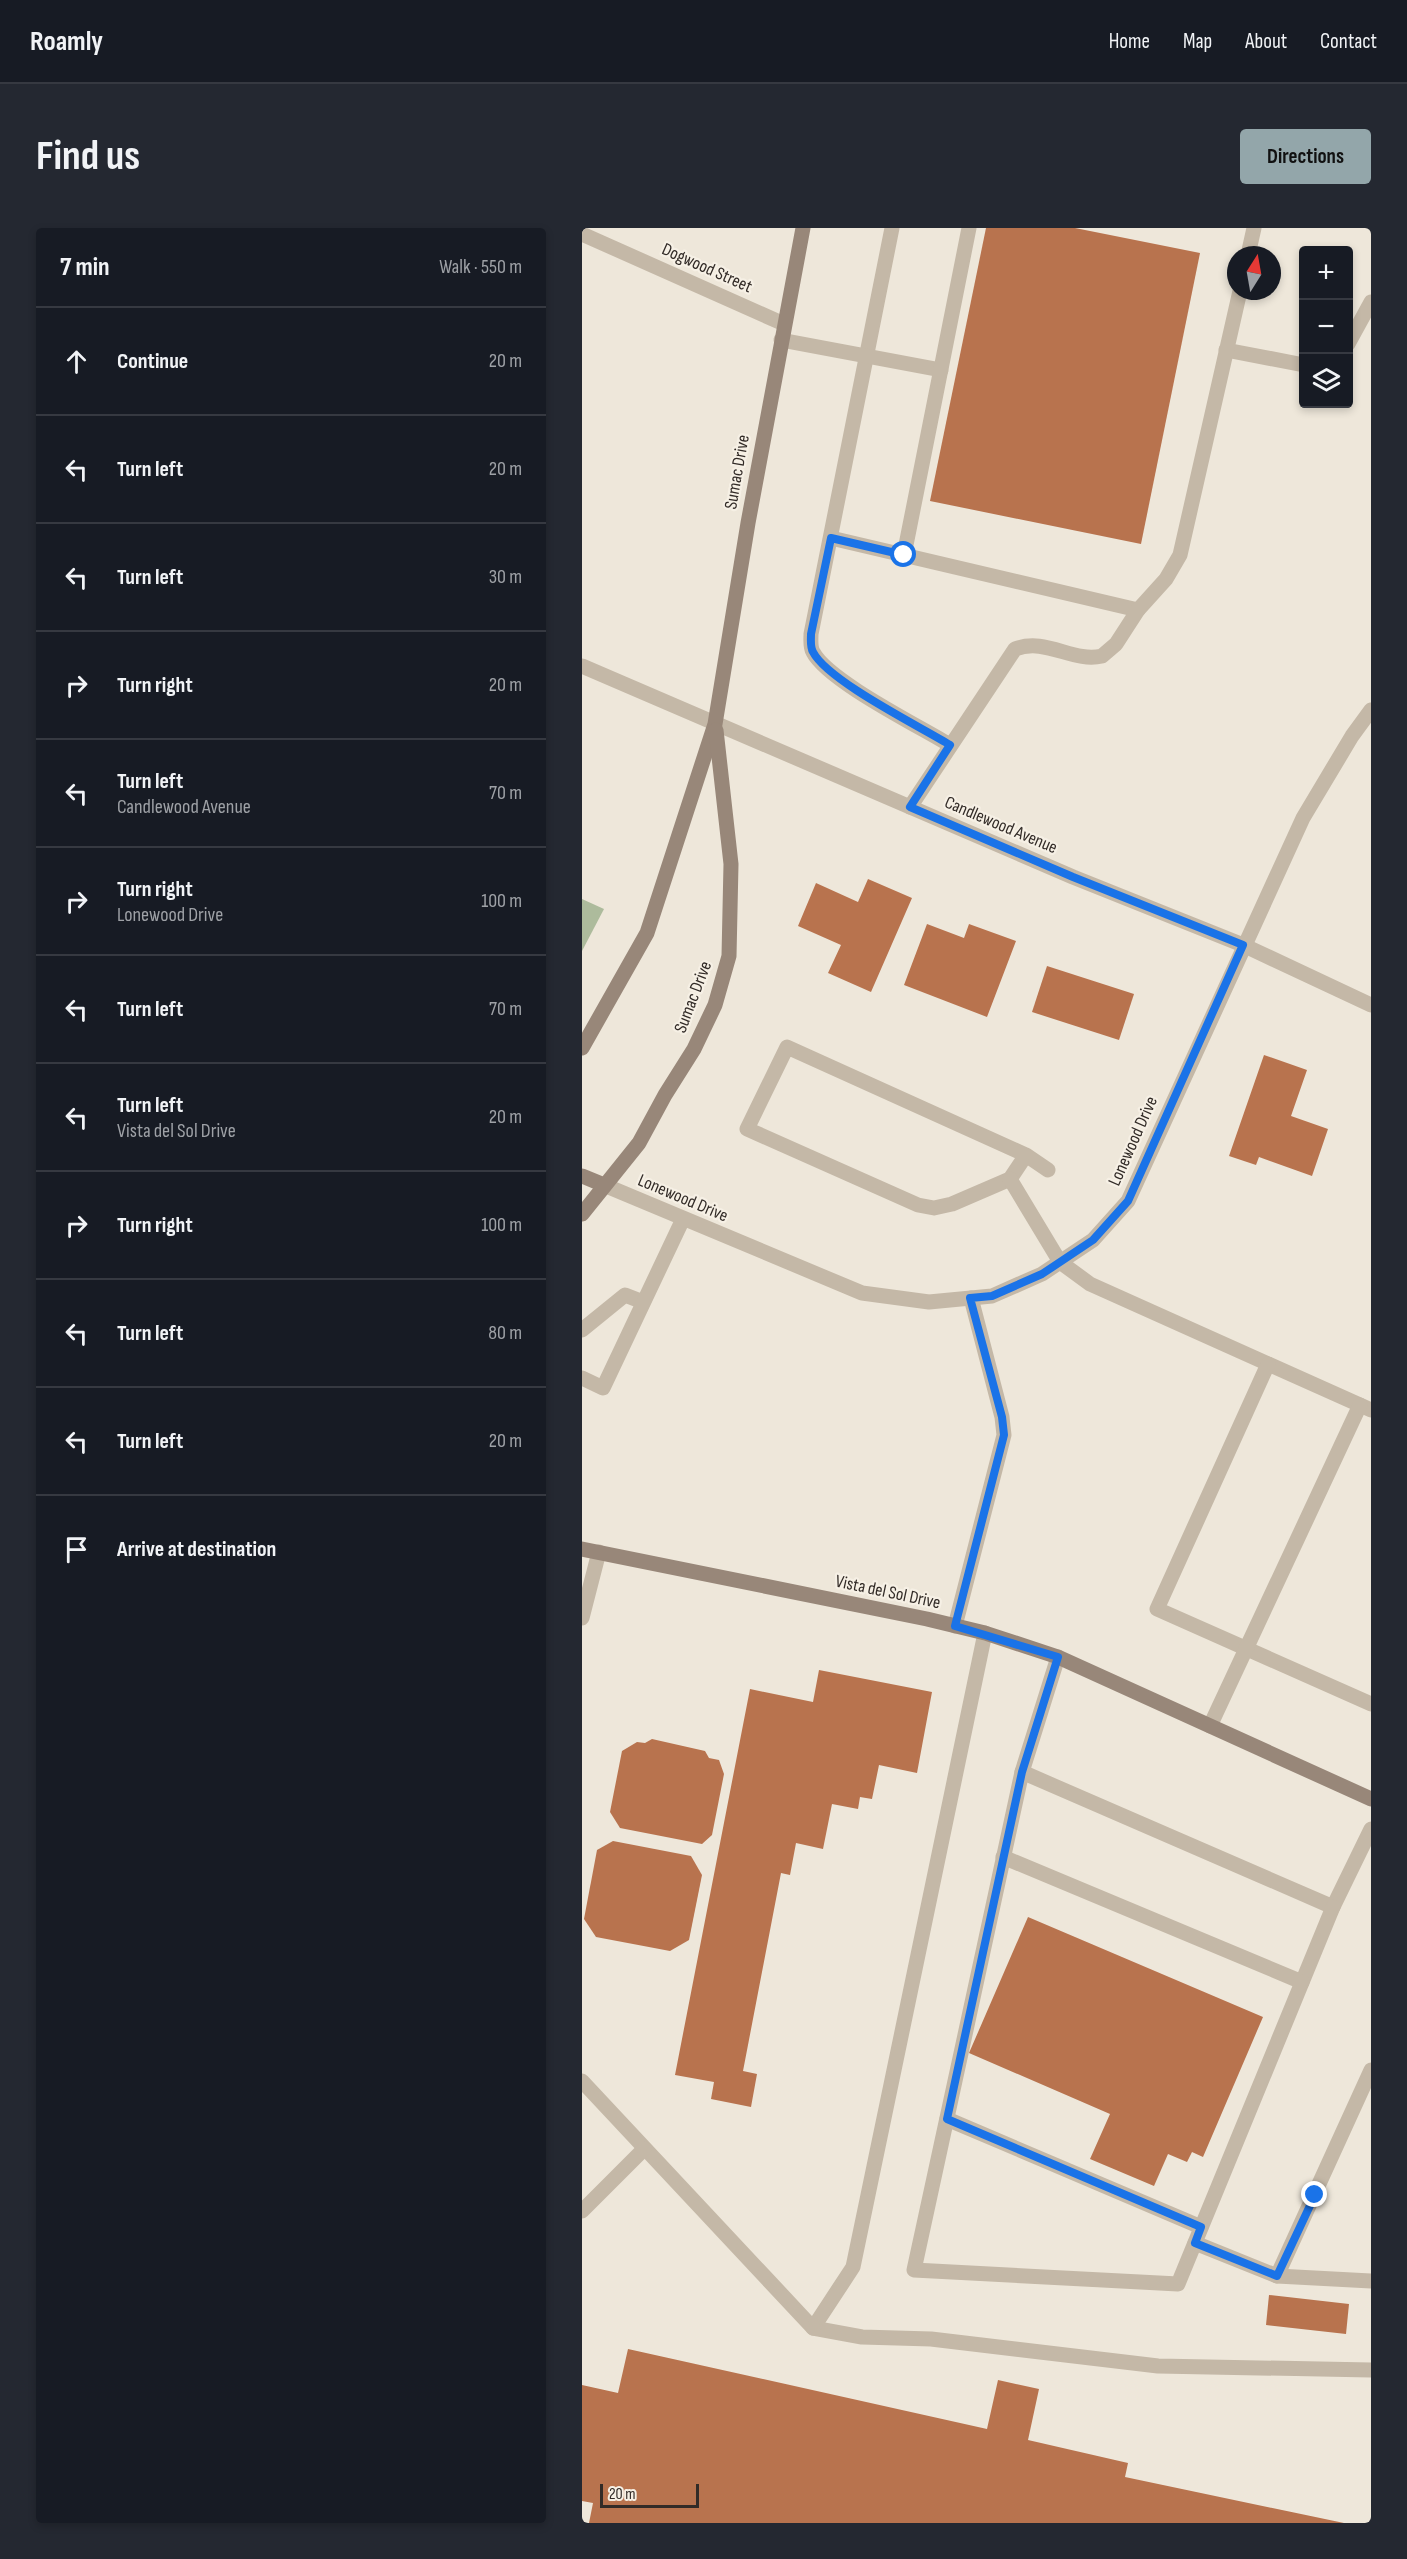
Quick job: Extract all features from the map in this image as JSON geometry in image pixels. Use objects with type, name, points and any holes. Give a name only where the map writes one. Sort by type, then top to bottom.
[{"type":"street","name":"Sumac Drive","points":[[582,1048],[647,933],[716,724],[748,523],[803,228]]},
{"type":"street","points":[[892,228],[811,634],[811,650],[824,668],[950,745]]},
{"type":"street","points":[[904,555],[969,228]]},
{"type":"street","points":[[1250,246],[1254,228]]},
{"type":"street","name":"Dogwood Street","points":[[582,234],[784,324]]},
{"type":"street","points":[[910,807],[1015,649],[1027,644],[1085,657],[1102,656],[1116,644],[1138,610],[1166,579],[1180,555],[1237,300]]},
{"type":"street","points":[[1353,335],[1371,302]]},
{"type":"street","points":[[781,340],[941,370]]},
{"type":"street","points":[[1226,350],[1299,364]]},
{"type":"street","points":[[831,538],[1138,610]]},
{"type":"street","name":"Candlewood Avenue","points":[[582,666],[1073,877],[1243,945],[1371,1005]]},
{"type":"street","name":"Lonewood Drive","points":[[604,1185],[862,1293],[929,1302],[992,1296],[1042,1274],[1093,1240],[1128,1201],[1303,818],[1352,736],[1371,710]]},
{"type":"street","name":"Sumac Drive","points":[[582,1214],[639,1143],[694,1049],[715,1005],[729,956],[731,864],[716,724]]},
{"type":"street","points":[[1026,1155],[1010,1179],[952,1204],[934,1208],[918,1205],[747,1129],[787,1047],[1026,1155],[1048,1170]]},
{"type":"street","points":[[582,1176],[604,1185]]},
{"type":"street","points":[[1010,1179],[1060,1262],[1090,1284],[1366,1408],[1210,1726]]},
{"type":"street","points":[[582,1378],[603,1388],[683,1219]]},
{"type":"street","points":[[582,1329],[625,1295],[643,1302]]},
{"type":"street","points":[[955,1626],[1004,1435],[1002,1417],[970,1298]]},
{"type":"street","points":[[1268,1364],[1157,1609],[1371,1704]]},
{"type":"street","name":"Vista del Sol Drive","points":[[582,1549],[985,1633],[1058,1657],[1371,1799]]},
{"type":"street","points":[[582,1618],[599,1552]]},
{"type":"street","points":[[813,2328],[853,2267],[985,1633]]},
{"type":"street","points":[[1058,1657],[1022,1772],[914,2270],[1178,2284],[1333,1907],[1371,1829]]},
{"type":"street","points":[[1022,1772],[1333,1907]]},
{"type":"street","points":[[1004,1857],[1302,1982]]},
{"type":"street","points":[[1277,2276],[1371,2070]]},
{"type":"street","points":[[582,2081],[813,2328],[862,2337],[931,2339],[1158,2366],[1371,2370]]},
{"type":"street","points":[[947,2119],[1201,2227]]},
{"type":"street","points":[[582,2211],[644,2149]]},
{"type":"street","points":[[1195,2243],[1277,2276],[1371,2281]]},
{"type":"green space","points":[[582,899],[604,909],[582,951]]},
{"type":"building","points":[[986,228],[1075,228],[1200,253],[1141,544],[930,501]]},
{"type":"building","points":[[868,879],[912,898],[871,992],[828,973],[841,945],[798,926],[816,883],[858,902]]},
{"type":"building","points":[[927,924],[964,938],[969,924],[1016,941],[987,1017],[904,985]]},
{"type":"building","points":[[1047,966],[1134,994],[1119,1040],[1032,1012]]},
{"type":"building","points":[[1264,1055],[1307,1070],[1291,1116],[1328,1129],[1312,1176],[1259,1157],[1256,1165],[1229,1156]]},
{"type":"building","points":[[819,1670],[932,1692],[917,1773],[879,1765],[872,1799],[860,1797],[858,1809],[832,1804],[823,1849],[796,1843],[790,1875],[781,1873],[743,2071],[757,2074],[751,2107],[711,2099],[714,2082],[675,2075],[750,1689],[813,1702]]},
{"type":"building","points":[[652,1739],[705,1751],[709,1758],[719,1760],[724,1774],[712,1835],[702,1844],[620,1828],[610,1812],[622,1751],[637,1742],[645,1743]]},
{"type":"building","points":[[613,1841],[691,1856],[702,1875],[689,1940],[670,1951],[596,1937],[584,1919],[597,1850]]},
{"type":"building","points":[[1028,1917],[1263,2017],[1203,2157],[1192,2152],[1187,2162],[1168,2154],[1154,2186],[1090,2159],[1110,2114],[969,2053]]},
{"type":"building","points":[[1269,2295],[1349,2304],[1346,2334],[1266,2325]]},
{"type":"building","points":[[628,2349],[987,2429],[998,2380],[1039,2389],[1028,2440],[1128,2463],[1125,2477],[1344,2523],[589,2523],[593,2503],[582,2501],[582,2385],[618,2393]]},
{"type":"route","points":[[904,555],[831,538],[811,634],[811,650],[824,668],[950,745],[910,807],[1073,877],[1243,945],[1128,1201],[1093,1240],[1042,1274],[992,1296],[970,1298],[1002,1417],[1004,1435],[955,1626],[985,1633],[1058,1657],[1022,1772],[947,2119],[1201,2227],[1195,2243],[1277,2276],[1315,2195]]}]
